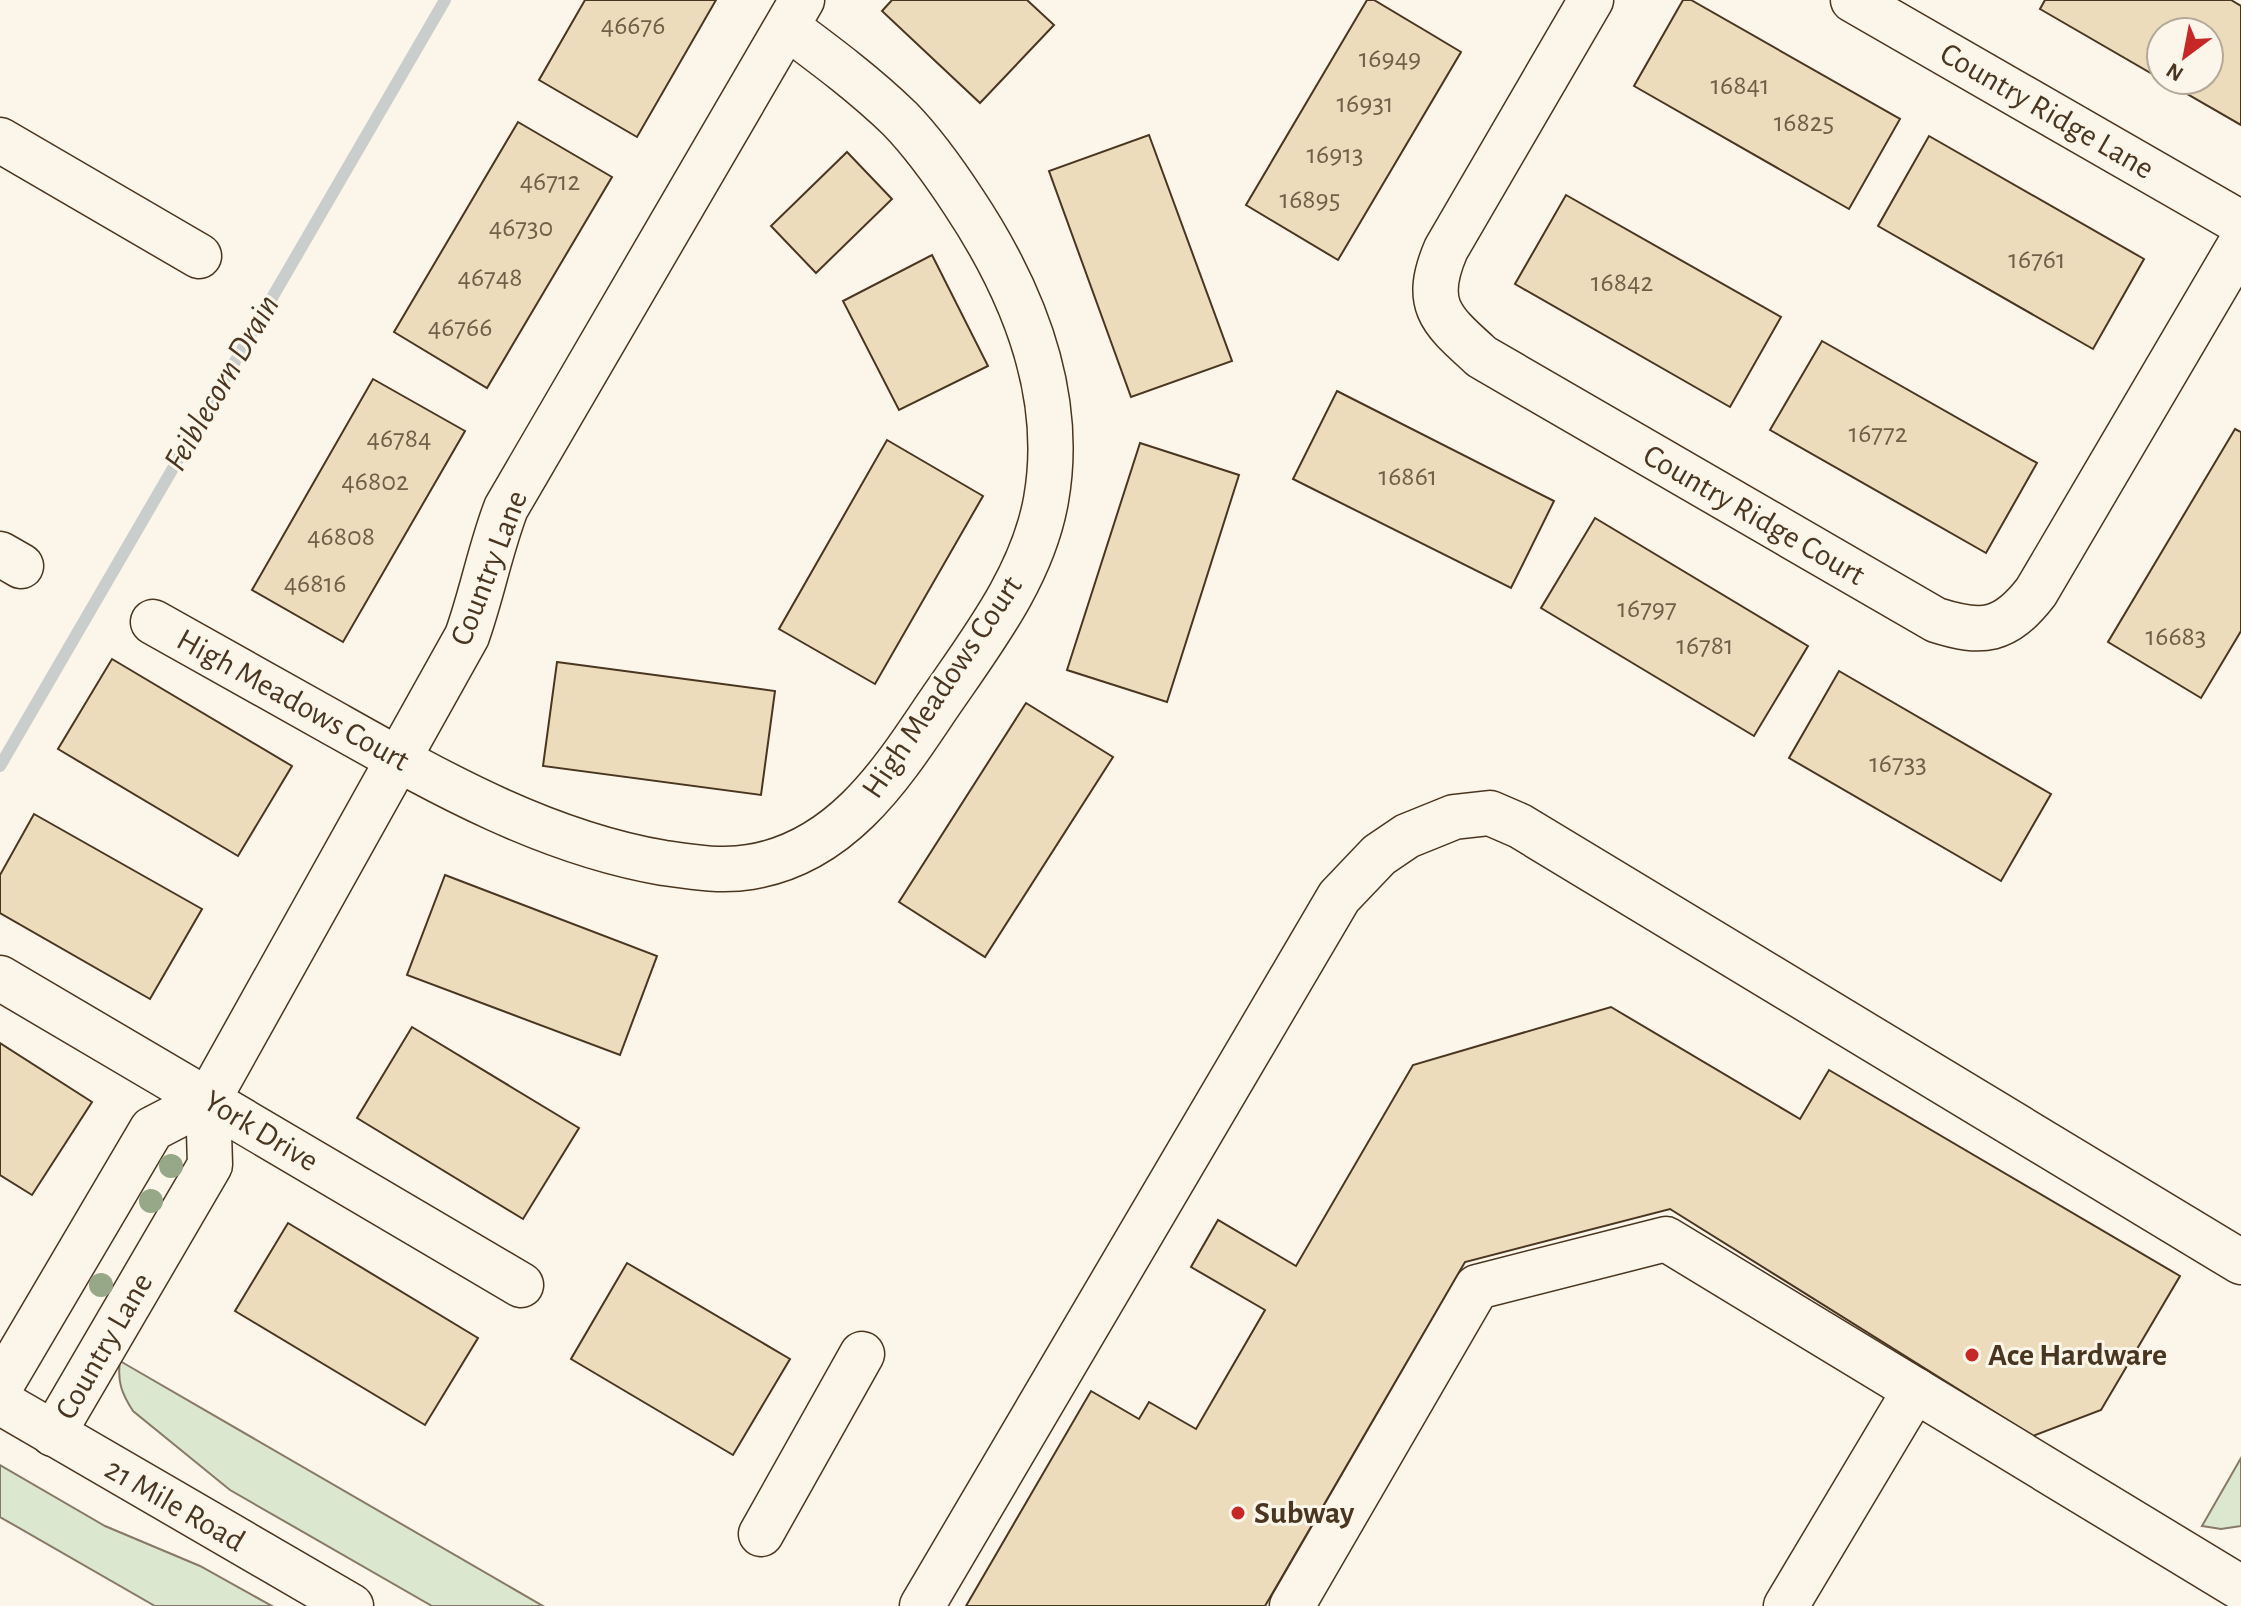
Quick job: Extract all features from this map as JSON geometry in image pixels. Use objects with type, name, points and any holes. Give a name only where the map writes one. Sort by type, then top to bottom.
[{"type":"street","name":"Country Ridge Court","points":[[1591,0],[1446,249],[1435,276],[1437,308],[1456,334],[1482,357],[1936,620],[1966,629],[1995,626],[2019,614],[2044,579],[2241,243]]},
{"type":"street","name":"Country Ridge Lane","points":[[1853,0],[2241,223]]},
{"type":"street","name":"High Meadows Court","points":[[153,622],[398,759],[529,824],[592,846],[647,860],[698,868],[748,868],[795,855],[838,830],[869,800],[904,756],[1006,604],[1029,556],[1046,502],[1051,449],[1047,396],[1031,334],[1014,290],[978,223],[941,167],[902,121],[848,73],[794,13]]},
{"type":"street","name":"Country Lane","points":[[53,1434],[210,1165],[208,1100],[467,636],[480,600],[492,543],[506,508],[794,13]]},
{"type":"street","points":[[0,140],[199,256]]},
{"type":"street","points":[[922,1606],[1339,897],[1379,855],[1398,842],[1454,817],[1490,813],[1520,826],[2241,1262]]},
{"type":"street","name":"York Drive","points":[[0,978],[521,1285]]},
{"type":"street","points":[[0,1387],[152,1129],[208,1100]]},
{"type":"street","name":"Country Lane","points":[[97,1222],[156,1258]]},
{"type":"street","points":[[1292,1606],[1477,1287],[1666,1239],[2241,1588]]},
{"type":"street","points":[[761,1534],[862,1354]]},
{"type":"street","points":[[1786,1606],[1915,1390]]},
{"type":"street","name":"21 Mile Road","points":[[0,1402],[351,1606]]},
{"type":"green space","points":[[120,1361],[543,1606],[432,1606],[230,1490],[133,1411],[121,1388]]},
{"type":"green space","points":[[2241,1458],[2241,1526],[2221,1529],[2202,1526]]},
{"type":"green space","points":[[0,1465],[105,1526],[200,1566],[272,1606],[155,1606],[0,1517]]},
{"type":"building","points":[[585,0],[716,0],[637,137],[539,80]]},
{"type":"building","points":[[892,0],[1027,0],[1054,25],[980,103],[882,11]]},
{"type":"building","points":[[1367,0],[1374,0],[1461,52],[1338,260],[1246,205]]},
{"type":"building","points":[[1683,0],[1691,0],[1900,119],[1849,209],[1634,86]]},
{"type":"building","points":[[2045,0],[2231,0],[2241,6],[2241,125],[2191,96],[2225,96],[2225,16],[2145,16],[2145,70],[2040,9]]},
{"type":"building","points":[[518,122],[612,177],[487,388],[394,332]]},
{"type":"building","points":[[1149,135],[1232,361],[1131,397],[1049,171]]},
{"type":"building","points":[[1929,136],[2144,259],[2093,349],[1878,226]]},
{"type":"building","points":[[847,152],[892,199],[816,273],[771,226]]},
{"type":"building","points":[[1566,195],[1781,317],[1730,407],[1515,284]]},
{"type":"building","points":[[932,255],[988,366],[899,410],[843,301]]},
{"type":"building","points":[[1822,341],[2037,463],[1986,553],[1770,430]]},
{"type":"building","points":[[373,379],[465,431],[343,642],[252,590]]},
{"type":"building","points":[[1337,391],[1554,501],[1511,588],[1293,479]]},
{"type":"building","points":[[2235,429],[2241,432],[2241,631],[2201,698],[2108,642]]},
{"type":"building","points":[[887,440],[983,496],[875,684],[779,629]]},
{"type":"building","points":[[1140,443],[1239,475],[1167,702],[1067,670]]},
{"type":"building","points":[[1595,518],[1808,646],[1754,736],[1541,608]]},
{"type":"building","points":[[112,659],[292,766],[238,856],[58,749]]},
{"type":"building","points":[[557,662],[775,691],[761,795],[543,766]]},
{"type":"building","points":[[1839,671],[2051,794],[2001,881],[1789,758]]},
{"type":"building","points":[[1026,703],[1113,757],[985,957],[899,902]]},
{"type":"building","points":[[34,814],[202,909],[150,999],[0,913],[0,875]]},
{"type":"building","points":[[445,875],[657,956],[620,1055],[407,975]]},
{"type":"building","points":[[1611,1007],[1800,1119],[1829,1070],[2180,1276],[2101,1410],[2033,1436],[1670,1209],[1465,1262],[1265,1606],[966,1606],[1091,1391],[1139,1419],[1149,1402],[1196,1429],[1265,1310],[1191,1267],[1218,1220],[1296,1266],[1413,1065]]},
{"type":"building","points":[[412,1027],[579,1128],[523,1219],[357,1118]]},
{"type":"building","points":[[0,1043],[92,1102],[32,1195],[0,1175]]},
{"type":"building","points":[[288,1223],[478,1338],[425,1425],[235,1311]]},
{"type":"building","points":[[627,1263],[790,1359],[733,1455],[571,1359]]},
{"type":"waterway","name":"Feiblecorn Drain","points":[[0,766],[445,0]]},
{"type":"place","name":"Ace Hardware","points":[[1972,1355]]},
{"type":"place","name":"Subway","points":[[1238,1513]]}]
